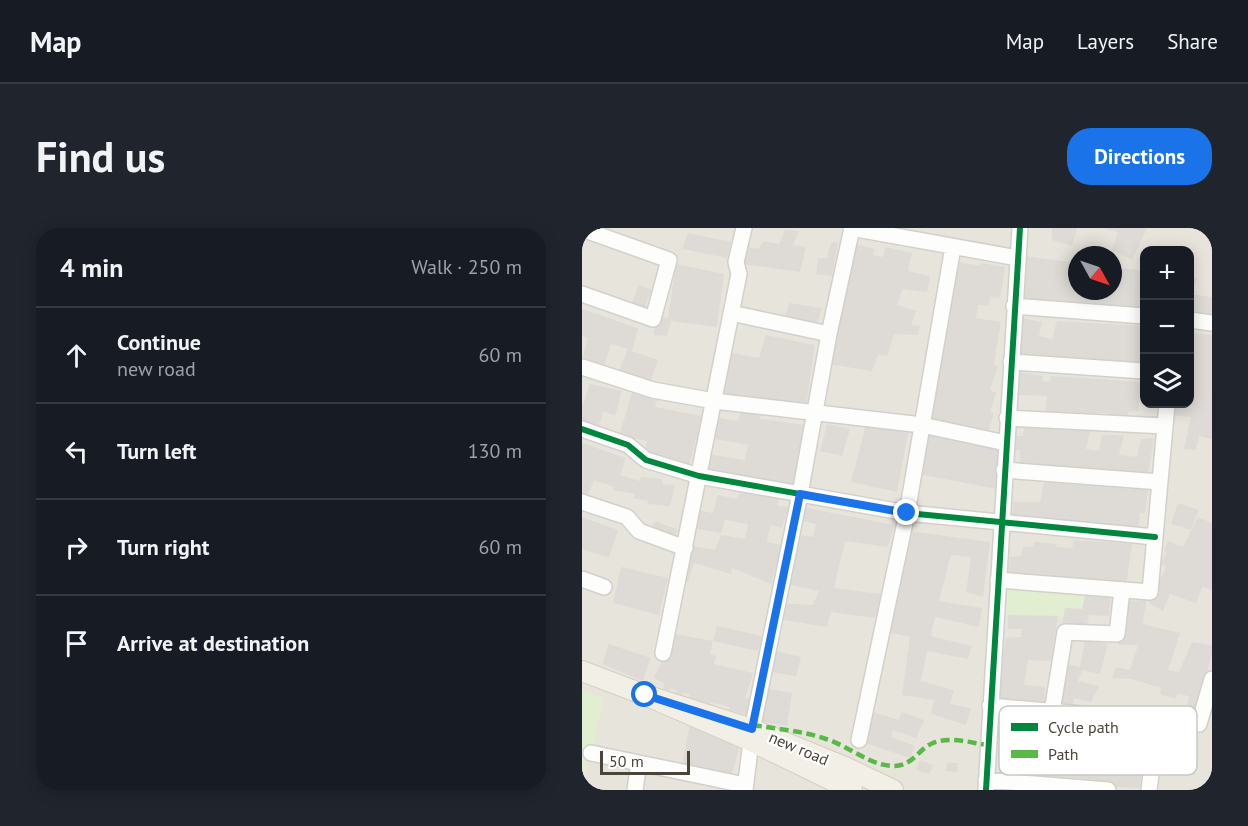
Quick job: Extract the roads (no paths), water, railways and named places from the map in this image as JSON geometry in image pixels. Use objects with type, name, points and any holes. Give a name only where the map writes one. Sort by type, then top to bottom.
[{"type":"main road","name":"new road","points":[[582,671],[847,768],[893,790]]},
{"type":"main road","name":"new road","points":[[752,735],[852,790]]},
{"type":"street","points":[[663,653],[739,274],[736,262],[744,228]]},
{"type":"street","points":[[591,753],[745,787],[752,735],[851,228],[1018,258]]},
{"type":"street","points":[[1020,228],[986,785],[1108,790]]},
{"type":"street","points":[[582,229],[669,260],[653,319],[582,294]]},
{"type":"street","points":[[859,740],[907,513],[953,247]]},
{"type":"street","points":[[1014,306],[1140,316]]},
{"type":"street","points":[[731,313],[829,334]]},
{"type":"street","points":[[1194,321],[1212,323]]},
{"type":"street","points":[[1011,362],[1140,372]]},
{"type":"street","points":[[582,367],[653,390],[714,401],[922,425],[1006,443]]},
{"type":"street","points":[[998,580],[1150,592],[1167,408]]},
{"type":"street","points":[[1007,418],[1165,426]]},
{"type":"street","points":[[582,429],[628,445],[646,460],[699,476],[907,513],[1001,524],[1155,537]]},
{"type":"street","points":[[1004,470],[1160,482]]},
{"type":"street","points":[[582,502],[627,517],[639,531],[685,548]]},
{"type":"street","points":[[582,579],[604,587]]},
{"type":"street","points":[[1053,706],[1065,632],[1117,634],[1122,590]]},
{"type":"street","points":[[1197,724],[1199,724],[1210,695],[1212,679]]},
{"type":"street","points":[[990,706],[999,707]]},
{"type":"street","points":[[635,790],[639,763]]},
{"type":"street","points":[[1149,790],[1151,775]]}]
